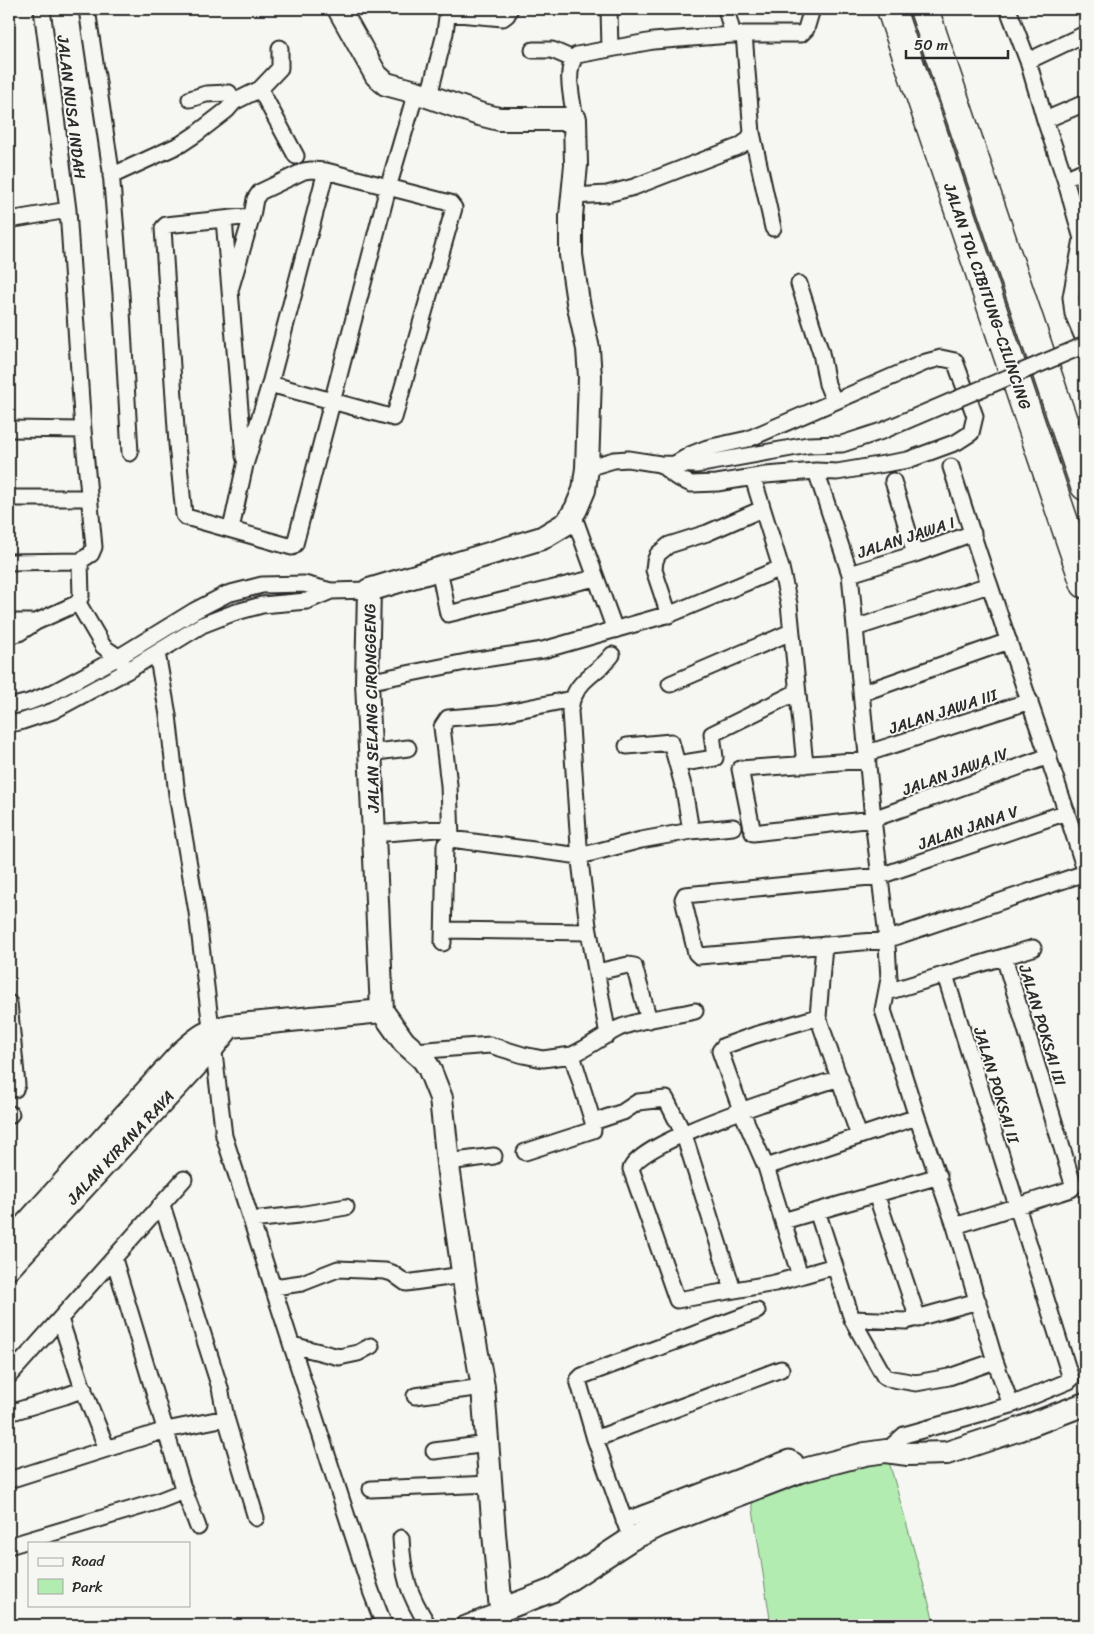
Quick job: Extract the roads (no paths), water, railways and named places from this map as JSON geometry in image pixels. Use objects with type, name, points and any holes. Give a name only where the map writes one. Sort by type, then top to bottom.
[{"type":"highway","name":"JALAN TOL CIBITUNG–CILINCING","points":[[890,9],[1085,584]]},
{"type":"highway","name":"JALAN TOL CIBITUNG–CILINCING","points":[[924,9],[1085,486]]},
{"type":"street","name":"JALAN NUSA INDAH","points":[[42,9],[68,210],[83,430],[94,547],[91,554],[80,561]]},
{"type":"street","points":[[88,9],[111,176],[121,294],[130,453]]},
{"type":"street","points":[[339,9],[376,75],[386,84],[422,94],[479,114],[506,120],[575,119],[570,73],[573,60],[577,55],[653,42],[738,34],[801,34],[806,29],[812,9]]},
{"type":"street","points":[[252,216],[166,225],[163,228],[177,444],[184,515],[292,547],[294,546],[333,401],[388,188],[445,34],[447,11],[503,18],[507,16],[510,9]]},
{"type":"street","points":[[609,9],[610,49]]},
{"type":"street","points":[[726,9],[738,34],[752,134],[773,228]]},
{"type":"street","points":[[587,468],[614,460],[628,459],[696,465],[808,445],[842,444],[882,431],[1085,344],[1073,314],[1071,297],[1084,238],[1045,120],[1028,61],[1008,9]]},
{"type":"street","points":[[1028,61],[1085,34]]},
{"type":"street","points":[[111,176],[180,144],[216,120],[234,102],[260,89],[280,68],[280,48]]},
{"type":"street","points":[[533,50],[552,50],[573,60]]},
{"type":"street","points":[[260,89],[296,156]]},
{"type":"street","points":[[190,99],[223,92],[229,93],[234,102]]},
{"type":"street","points":[[1045,120],[1085,103]]},
{"type":"street","name":"JALAN SELANG CIRONGGENG","points":[[382,1010],[369,753],[367,682],[369,590],[542,538],[567,523],[584,490],[587,468],[590,376],[588,349],[571,255],[576,165],[575,119]]},
{"type":"street","points":[[573,196],[606,194],[634,187],[740,146],[752,134]]},
{"type":"street","points":[[1065,179],[1085,170]]},
{"type":"street","points":[[230,290],[252,216],[255,199],[260,192],[304,171],[326,171],[450,203],[454,208],[395,416],[392,419],[270,384]]},
{"type":"street","points":[[231,529],[245,465],[270,384],[326,171]]},
{"type":"street","points":[[9,220],[68,210]]},
{"type":"street","points":[[224,219],[245,465]]},
{"type":"street","points":[[799,284],[821,352],[827,384],[834,401]]},
{"type":"street","points":[[942,358],[955,361],[976,416],[971,433],[957,442],[908,460],[837,472],[816,472],[691,484],[676,477],[668,464],[708,448],[748,439],[926,362],[942,358]]},
{"type":"street","points":[[9,429],[83,430]]},
{"type":"street","points":[[859,1136],[818,1017],[824,945],[886,940],[1084,872],[1049,756],[989,585],[974,532],[951,467]]},
{"type":"street","points":[[816,472],[850,574],[889,973],[883,1010],[917,1118],[956,1226],[995,1361],[1010,1404],[904,1435],[886,1451]]},
{"type":"street","points":[[753,478],[782,568],[789,604],[806,765]]},
{"type":"street","points":[[893,481],[915,554]]},
{"type":"street","points":[[9,498],[89,498]]},
{"type":"street","points":[[669,615],[654,570],[658,554],[669,546],[707,533],[762,509]]},
{"type":"street","points":[[573,514],[615,630]]},
{"type":"street","name":"JALAN JAWA I","points":[[850,574],[915,554],[974,532]]},
{"type":"street","points":[[9,562],[80,561],[81,596],[78,603],[36,622],[19,633],[9,636]]},
{"type":"street","points":[[367,682],[543,650],[669,615],[782,568]]},
{"type":"street","points":[[439,569],[448,614],[595,578]]},
{"type":"street","points":[[9,707],[50,694],[119,657],[197,609],[227,594],[262,585],[304,584],[331,591],[369,590]]},
{"type":"street","points":[[855,628],[989,585]]},
{"type":"street","points":[[9,724],[53,711],[127,671],[202,626],[240,611],[262,606],[308,601],[331,591]]},
{"type":"street","points":[[78,603],[103,646],[109,652],[119,657],[127,671]]},
{"type":"street","points":[[197,609],[202,626]]},
{"type":"street","points":[[9,622],[36,622]]},
{"type":"street","points":[[670,684],[791,632]]},
{"type":"street","points":[[862,692],[1009,641]]},
{"type":"street","points":[[157,653],[168,715],[207,987],[218,1034],[224,1136],[371,1591],[384,1625]]},
{"type":"street","points":[[608,1035],[589,932],[580,856],[570,711],[572,699],[577,689],[603,666],[612,655]]},
{"type":"street","points":[[677,764],[715,758],[712,734],[797,692]]},
{"type":"street","points":[[572,699],[498,714],[448,718],[442,727],[449,785],[450,833],[445,845],[443,936],[589,932]]},
{"type":"street","name":"JALAN JAWA III","points":[[806,765],[868,757],[1030,701]]},
{"type":"street","points":[[627,746],[670,742],[687,803],[691,831]]},
{"type":"street","points":[[369,753],[408,748]]},
{"type":"street","name":"JALAN JAWA IV","points":[[806,765],[740,769],[753,833],[873,819],[1049,756]]},
{"type":"street","name":"JALAN JANA V","points":[[824,945],[699,956],[696,953],[682,899],[683,896],[880,876],[1067,812]]},
{"type":"street","points":[[373,834],[450,833],[580,856],[610,847],[691,831],[733,827]]},
{"type":"street","points":[[887,992],[1033,948]]},
{"type":"street","name":"JALAN POKSAI III","points":[[1004,957],[1074,1184],[1071,1189],[1016,1206]]},
{"type":"street","points":[[597,972],[628,965],[634,966],[649,1020]]},
{"type":"street","name":"JALAN POKSAI II","points":[[945,975],[1071,1379],[1010,1404]]},
{"type":"street","points":[[9,1003],[10,1031],[17,1085],[15,1089],[9,1090]]},
{"type":"street","points":[[218,1034],[382,1010],[404,1042],[415,1051],[429,1068],[441,1098],[463,1275],[483,1386],[503,1618]]},
{"type":"street","points":[[415,1051],[490,1045],[543,1059],[572,1054],[585,1049],[620,1028],[694,1011]]},
{"type":"street","points":[[800,1276],[766,1167],[741,1110],[720,1051],[721,1048],[755,1035],[818,1017]]},
{"type":"street","name":"JALAN KIRANA RAYA","points":[[9,1243],[182,1052],[196,1040],[218,1034]]},
{"type":"street","name":"JALAN KIRANA RAYA","points":[[9,1268],[218,1034]]},
{"type":"street","points":[[525,1152],[591,1132],[594,1128],[572,1054]]},
{"type":"street","points":[[835,1266],[775,1283],[677,1300],[632,1172],[633,1164],[654,1148],[741,1110],[840,1078]]},
{"type":"street","points":[[593,1122],[623,1112],[638,1102],[666,1098],[684,1135],[733,1290]]},
{"type":"street","points":[[766,1167],[917,1118]]},
{"type":"street","points":[[448,1162],[494,1156]]},
{"type":"street","points":[[783,1221],[939,1176]]},
{"type":"street","points":[[12,1367],[60,1319],[184,1179]]},
{"type":"street","points":[[876,1194],[918,1319]]},
{"type":"street","points":[[162,1205],[220,1388],[226,1418],[256,1518]]},
{"type":"street","points":[[956,1226],[1016,1206]]},
{"type":"street","points":[[251,1220],[299,1215],[346,1207]]},
{"type":"street","points":[[817,1211],[852,1319],[881,1373],[886,1378],[916,1383],[949,1377],[995,1361]]},
{"type":"street","points":[[114,1259],[184,1491],[198,1528]]},
{"type":"street","points":[[274,1288],[302,1283],[338,1269],[384,1271],[392,1273],[406,1283],[463,1275]]},
{"type":"street","points":[[852,1319],[906,1321],[978,1301]]},
{"type":"street","points":[[628,1530],[595,1439],[578,1380],[581,1377],[757,1311]]},
{"type":"street","points":[[60,1319],[107,1449]]},
{"type":"street","points":[[292,1345],[339,1358],[349,1357],[371,1346]]},
{"type":"street","points":[[595,1439],[781,1369]]},
{"type":"street","points":[[415,1396],[483,1386]]},
{"type":"street","points":[[9,1413],[65,1396],[84,1388]]},
{"type":"street","points":[[463,1625],[503,1618],[553,1590],[628,1530],[660,1525],[800,1471],[865,1454],[886,1451],[908,1454],[946,1453],[1017,1430],[1085,1404]]},
{"type":"street","points":[[9,1480],[166,1430],[226,1418]]},
{"type":"street","points":[[434,1451],[488,1444]]},
{"type":"street","points":[[371,1489],[490,1484]]},
{"type":"street","points":[[9,1546],[156,1502],[184,1491]]},
{"type":"street","points":[[402,1538],[403,1567],[406,1582],[414,1601],[428,1625]]}]
